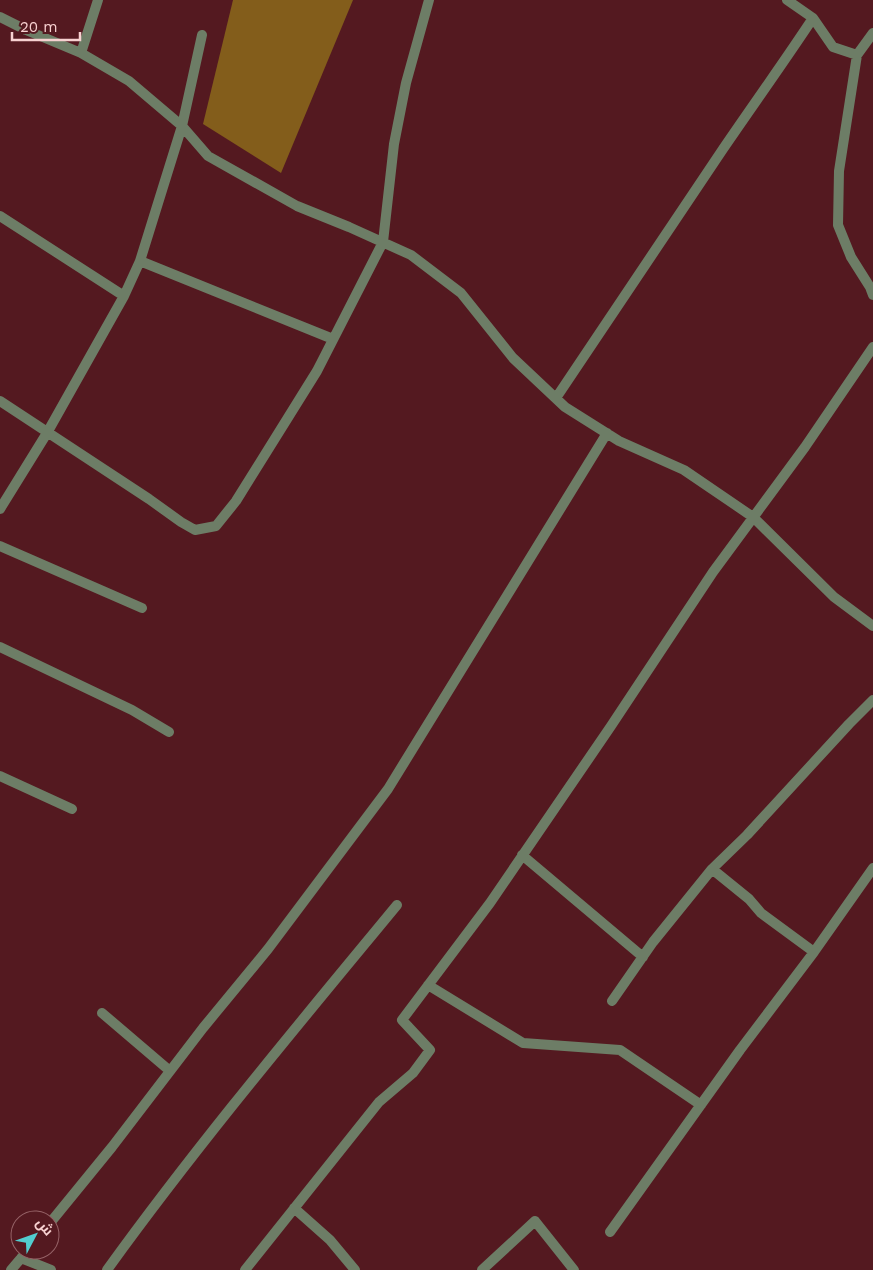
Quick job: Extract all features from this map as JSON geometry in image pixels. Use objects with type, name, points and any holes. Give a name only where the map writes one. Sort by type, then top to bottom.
[{"type":"street","points":[[81,53],[98,0]]},
{"type":"street","points":[[0,401],[195,530],[216,526],[236,501],[317,372],[332,339],[383,242],[396,136],[406,83],[429,0]]},
{"type":"street","points":[[787,0],[813,18],[833,46],[857,55]]},
{"type":"street","points":[[0,17],[81,53],[129,82],[182,126],[208,156],[297,206],[411,255],[462,293],[513,358],[565,407],[619,441],[684,470],[753,517],[834,597],[873,626]]},
{"type":"street","points":[[556,398],[813,18]]},
{"type":"street","points":[[873,33],[857,55],[839,171],[838,225],[851,258],[870,287],[873,295]]},
{"type":"street","points":[[0,509],[47,433],[124,296],[140,261],[182,126],[202,35]]},
{"type":"street","points":[[0,216],[124,296]]},
{"type":"street","points":[[140,261],[332,339]]},
{"type":"street","points":[[245,1270],[379,1102],[413,1073],[430,1050],[402,1020],[490,903],[713,572],[873,347]]},
{"type":"street","points":[[60,1211],[203,1028],[268,950],[388,789],[607,433]]},
{"type":"street","points":[[0,546],[142,608]]},
{"type":"street","points":[[0,647],[132,710],[169,732]]},
{"type":"street","points":[[612,1001],[643,957],[712,869],[747,835],[873,700]]},
{"type":"street","points":[[0,776],[72,809]]},
{"type":"street","points":[[522,855],[643,957]]},
{"type":"street","points":[[610,1232],[873,868]]},
{"type":"street","points":[[712,869],[749,898],[761,913],[814,952]]},
{"type":"street","points":[[106,1270],[169,1185],[397,905]]},
{"type":"street","points":[[428,985],[523,1043],[620,1050],[701,1105]]},
{"type":"street","points":[[102,1013],[170,1071]]},
{"type":"street","points":[[294,1208],[330,1240],[355,1270]]},
{"type":"street","points":[[482,1270],[535,1221],[574,1270]]},
{"type":"street","points":[[11,1270],[19,1260]]},
{"type":"street","points":[[34,1260],[51,1270]]},
{"type":"shaded area","points":[[233,0],[353,0],[281,173],[203,124]]}]
